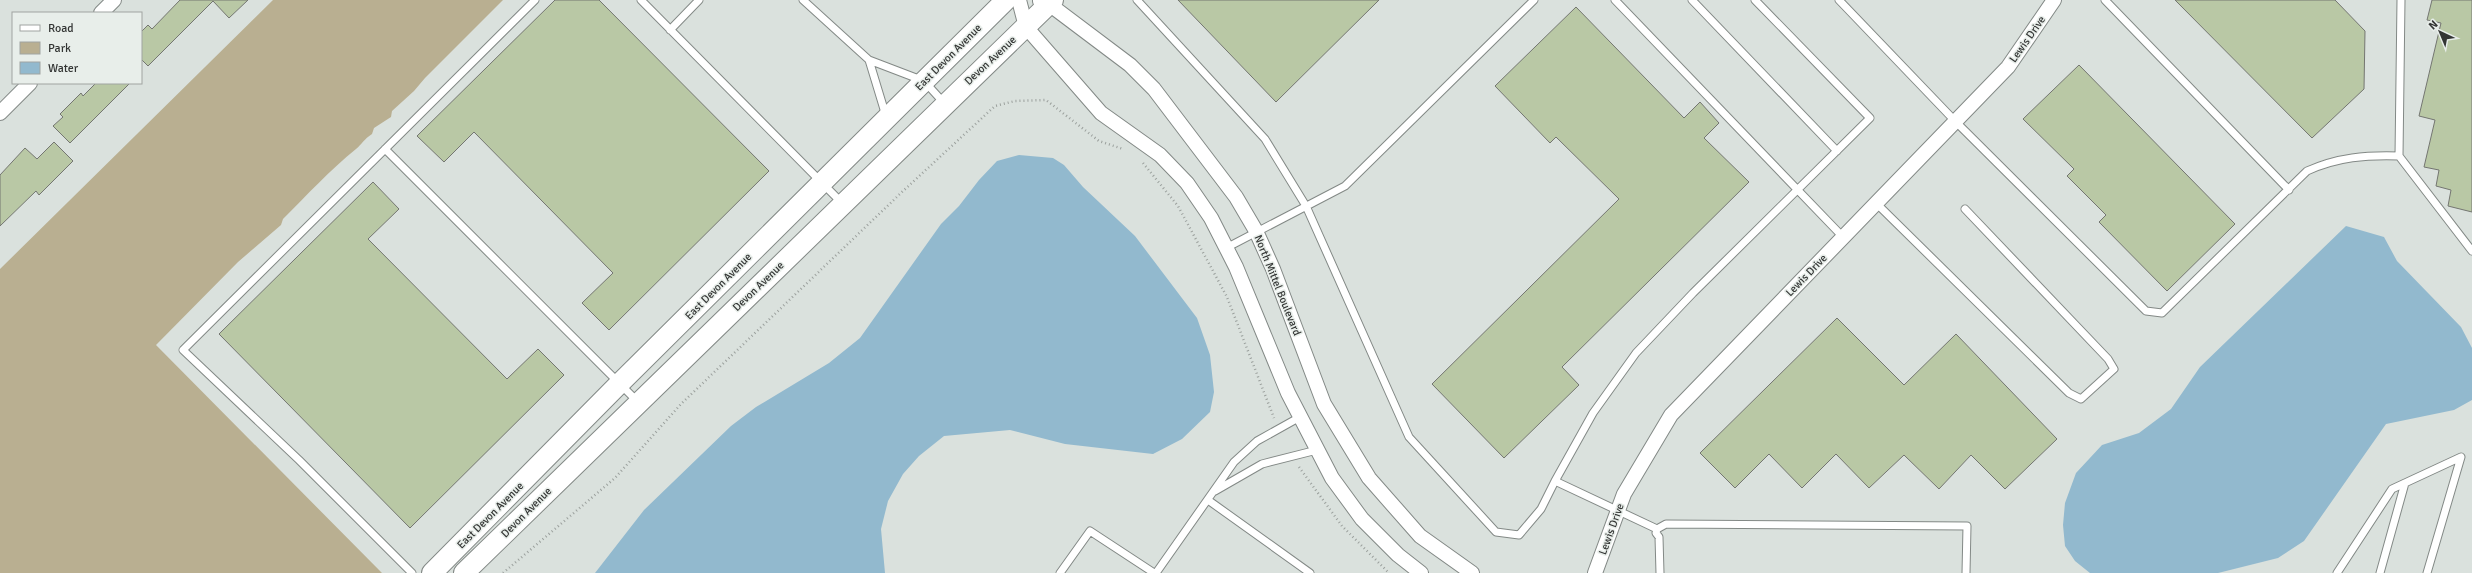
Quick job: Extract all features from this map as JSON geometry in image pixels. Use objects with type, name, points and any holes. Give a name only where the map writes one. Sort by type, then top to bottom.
[{"type":"main road","name":"East Devon Avenue","points":[[432,573],[619,384],[1006,0]]},
{"type":"main road","name":"Devon Avenue","points":[[464,573],[944,103],[1026,27],[1047,1]]},
{"type":"street","points":[[102,12],[114,0]]},
{"type":"street","points":[[1019,0],[1026,27],[1101,113],[1160,156],[1187,183],[1211,218],[1226,248],[1288,393],[1332,478],[1362,519],[1398,555],[1420,573]]},
{"type":"street","name":"Lewis Drive","points":[[1595,573],[1617,509],[1670,415],[2008,67],[2054,0]]},
{"type":"street","name":"North Mittel Boulevard","points":[[1047,1],[1130,65],[1154,89],[1236,197],[1256,231],[1273,269],[1324,404],[1369,478],[1420,536],[1472,573]]},
{"type":"street","points":[[0,112],[29,84]]},
{"type":"lane","points":[[412,573],[299,460],[183,350],[534,0]]},
{"type":"lane","points":[[640,0],[842,204]]},
{"type":"lane","points":[[670,30],[699,0]]},
{"type":"lane","points":[[803,0],[869,60],[924,81],[944,103]]},
{"type":"lane","points":[[1137,0],[1265,139],[1306,206],[1409,437],[1496,532],[1519,535],[1540,509],[1592,413],[1636,353],[1692,293],[1870,118],[1755,0]]},
{"type":"lane","points":[[1226,248],[1344,186],[1534,0]]},
{"type":"lane","points":[[1615,0],[1799,189],[1843,237]]},
{"type":"lane","points":[[1692,0],[1837,151]]},
{"type":"lane","points":[[1839,0],[1956,121],[2146,311],[2162,313],[2308,171],[2329,161],[2367,155],[2399,156]]},
{"type":"lane","points":[[2105,0],[2289,190]]},
{"type":"lane","points":[[2401,0],[2399,156],[2472,251]]},
{"type":"lane","points":[[869,60],[887,119]]},
{"type":"lane","points":[[385,149],[638,402]]},
{"type":"lane","points":[[1876,204],[2069,393],[2081,399],[2114,369],[2111,364],[1965,209]]},
{"type":"lane","points":[[1060,573],[1090,531],[1155,573],[1234,462],[1257,441],[1300,417]]},
{"type":"lane","points":[[1213,492],[1262,464],[1317,450]]},
{"type":"lane","points":[[2337,573],[2392,489],[2461,457],[2427,573]]},
{"type":"lane","points":[[1555,481],[1657,529]]},
{"type":"lane","points":[[2380,573],[2404,483]]},
{"type":"lane","points":[[1208,500],[1310,573]]},
{"type":"lane","points":[[1657,529],[1666,524],[1967,526],[1966,573]]},
{"type":"lane","points":[[1657,529],[1660,573]]},
{"type":"path","points":[[503,573],[615,478],[681,404],[902,192],[995,106],[1015,101],[1046,100],[1099,141],[1129,153]]},
{"type":"path","points":[[1140,159],[1178,206],[1225,292],[1279,428]]},
{"type":"path","points":[[1293,456],[1342,526],[1390,573]]},
{"type":"green space","points":[[273,0],[503,0],[425,78],[414,91],[392,111],[391,117],[374,128],[372,134],[328,174],[283,219],[281,225],[238,262],[156,345],[382,573],[0,573],[0,269]]},
{"type":"water","points":[[1019,155],[1053,158],[1064,165],[1083,187],[1135,236],[1197,318],[1210,355],[1214,392],[1210,412],[1182,439],[1153,454],[1065,444],[1010,430],[944,436],[919,456],[903,474],[888,501],[881,529],[885,573],[595,573],[644,510],[731,426],[756,407],[829,363],[860,338],[941,224],[959,206],[979,180],[997,161]]},
{"type":"water","points":[[2346,226],[2384,237],[2397,261],[2461,327],[2472,348],[2472,400],[2454,410],[2386,424],[2304,541],[2278,558],[2218,573],[2090,573],[2075,561],[2065,546],[2063,525],[2065,503],[2076,473],[2102,445],[2139,433],[2171,409],[2200,367]]},
{"type":"building","points":[[180,0],[248,0],[229,18],[213,1],[148,66],[142,60],[142,31],[148,25],[152,29]]},
{"type":"building","points":[[555,0],[599,0],[769,171],[609,330],[582,303],[613,273],[474,132],[444,162],[417,136]]},
{"type":"building","points":[[1178,0],[1379,0],[1276,102]]},
{"type":"building","points":[[2175,0],[2335,0],[2365,31],[2364,89],[2312,138]]},
{"type":"building","points":[[2432,0],[2472,0],[2472,212],[2448,206],[2451,190],[2436,186],[2439,170],[2424,167],[2435,120],[2419,116],[2441,23],[2427,20]]},
{"type":"building","points":[[1576,7],[1684,118],[1700,102],[1719,123],[1704,138],[1749,182],[1562,367],[1579,385],[1504,458],[1432,384],[1619,199],[1556,137],[1550,143],[1495,86]]},
{"type":"building","points":[[2079,65],[2235,224],[2167,291],[2099,222],[2106,215],[2067,176],[2074,169],[2023,119]]},
{"type":"building","points":[[95,84],[129,84],[70,143],[53,126],[63,117],[60,114],[81,93],[83,96]]},
{"type":"building","points":[[54,142],[73,161],[39,195],[36,191],[0,226],[0,175],[25,148],[37,159]]},
{"type":"building","points":[[373,182],[399,209],[368,239],[507,379],[538,349],[564,375],[410,528],[219,334]]},
{"type":"building","points":[[1837,318],[1904,385],[1956,334],[2057,439],[2005,489],[1971,455],[1939,489],[1904,455],[1869,488],[1836,454],[1802,488],[1769,454],[1735,488],[1700,453]]}]
